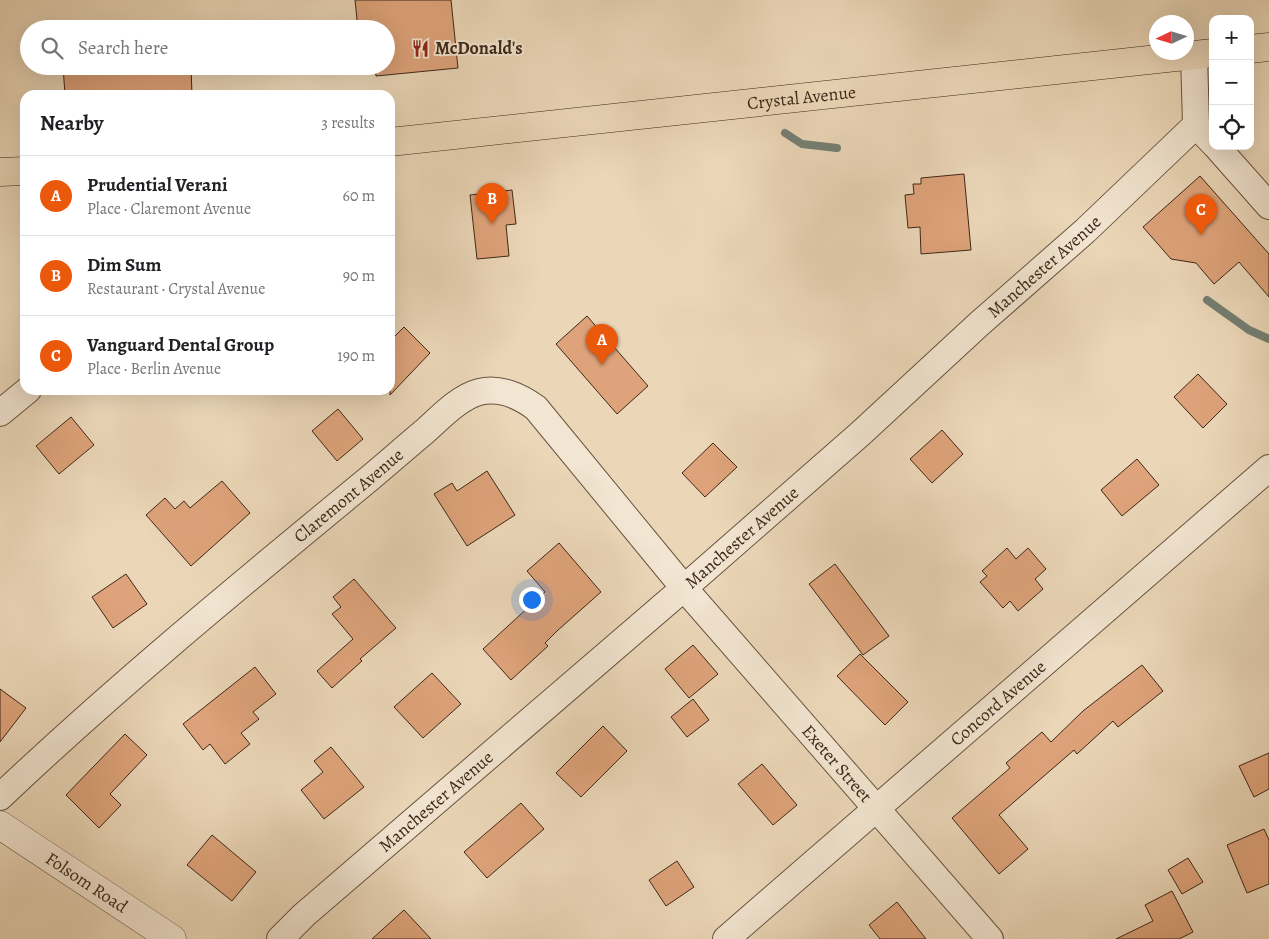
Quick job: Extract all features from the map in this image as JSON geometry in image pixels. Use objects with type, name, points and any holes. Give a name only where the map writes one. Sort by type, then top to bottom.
[{"type":"main road","points":[[1254,49],[1269,47]]},
{"type":"main road","name":"Crystal Avenue","points":[[395,141],[1203,54]]},
{"type":"main road","points":[[0,172],[20,171]]},
{"type":"street","points":[[1203,54],[1205,134]]},
{"type":"street","name":"Manchester Avenue","points":[[280,939],[304,915],[860,434],[979,324],[1084,231],[1205,134]]},
{"type":"street","points":[[1220,150],[1269,206]]},
{"type":"street","name":"Claremont Avenue","points":[[0,797],[104,700],[176,638],[392,460],[453,406],[480,392],[497,391],[512,394],[536,408],[684,588]]},
{"type":"street","points":[[0,413],[22,395]]},
{"type":"street","name":"Concord Avenue","points":[[726,939],[1269,468]]},
{"type":"street","name":"Exeter Street","points":[[684,588],[990,939]]},
{"type":"street","name":"Folsom Road","points":[[0,825],[172,939]]},
{"type":"building","name":"McDonald's","points":[[355,0],[451,0],[458,68],[395,74],[395,20],[357,20]]},
{"type":"building","points":[[64,75],[191,75],[192,90],[65,90]]},
{"type":"building","points":[[964,174],[971,250],[921,254],[920,227],[908,228],[905,195],[914,194],[913,184],[921,184],[921,178]]},
{"type":"building","points":[[1200,176],[1269,254],[1269,297],[1239,262],[1214,284],[1196,263],[1171,259],[1143,227]]},
{"type":"building","points":[[512,190],[516,224],[506,225],[509,256],[477,259],[470,195]]},
{"type":"building","points":[[587,316],[648,386],[617,414],[556,344]]},
{"type":"building","points":[[404,327],[430,353],[395,390],[395,336]]},
{"type":"building","points":[[1198,374],[1227,404],[1203,428],[1174,397]]},
{"type":"building","points":[[338,409],[363,439],[337,461],[312,431]]},
{"type":"building","points":[[71,417],[94,445],[59,474],[36,446]]},
{"type":"building","points":[[942,430],[963,454],[932,483],[910,459]]},
{"type":"building","points":[[713,443],[737,467],[705,497],[682,473]]},
{"type":"building","points":[[1137,459],[1159,485],[1122,516],[1101,490]]},
{"type":"building","points":[[487,471],[515,515],[467,546],[434,494],[452,483],[457,491]]},
{"type":"building","points":[[222,481],[250,513],[191,566],[146,515],[165,498],[175,509],[184,501],[190,508]]},
{"type":"building","points":[[559,543],[601,592],[557,631],[545,643],[548,646],[511,680],[483,649],[545,592],[527,571]]},
{"type":"building","points":[[1007,548],[1016,559],[1028,548],[1046,569],[1035,579],[1043,589],[1018,611],[1010,601],[1003,608],[980,582],[987,576],[982,571]]},
{"type":"building","points":[[835,564],[889,636],[863,655],[809,584]]},
{"type":"building","points":[[126,574],[147,604],[113,628],[92,597]]},
{"type":"building","points":[[354,579],[396,628],[360,659],[362,661],[332,688],[317,671],[353,639],[332,614],[341,607],[333,597]]},
{"type":"building","points":[[693,645],[718,674],[689,698],[665,669]]},
{"type":"building","points":[[860,654],[908,702],[885,725],[837,676]]},
{"type":"building","points":[[1142,665],[1163,691],[1118,727],[1113,721],[1077,754],[1074,750],[999,815],[1028,849],[999,874],[952,818],[1010,768],[1006,763],[1042,732],[1051,742],[1083,711]]},
{"type":"building","points":[[255,667],[276,694],[253,712],[259,719],[241,733],[250,744],[225,764],[210,744],[203,750],[183,724]]},
{"type":"building","points":[[432,673],[461,704],[423,738],[394,707]]},
{"type":"building","points":[[0,689],[26,708],[0,742]]},
{"type":"building","points":[[693,699],[709,720],[687,737],[671,717]]},
{"type":"building","points":[[603,726],[627,751],[581,797],[556,773]]},
{"type":"building","points":[[125,734],[147,755],[110,794],[121,805],[99,828],[66,795]]},
{"type":"building","points":[[331,747],[364,787],[324,819],[301,790],[323,772],[314,761]]},
{"type":"building","points":[[1269,753],[1269,789],[1254,797],[1239,766]]},
{"type":"building","points":[[762,764],[797,805],[773,825],[738,784]]},
{"type":"building","points":[[521,803],[544,829],[487,878],[464,852]]},
{"type":"building","points":[[1264,829],[1269,840],[1269,884],[1247,893],[1227,845]]},
{"type":"building","points":[[212,835],[256,872],[232,901],[187,865]]},
{"type":"building","points":[[1188,858],[1203,882],[1182,894],[1168,870]]},
{"type":"building","points":[[677,861],[694,887],[666,906],[649,880]]},
{"type":"building","points":[[1172,891],[1193,932],[1179,939],[1116,939],[1153,921],[1145,905]]},
{"type":"building","points":[[897,902],[926,939],[880,939],[869,925]]},
{"type":"building","points":[[404,910],[431,939],[372,939]]},
{"type":"waterway","points":[[785,133],[802,144],[837,148]]},
{"type":"waterway","points":[[1207,300],[1249,330],[1269,339]]},
{"type":"place","name":"McDonald's","points":[[421,48]]},
{"type":"place","name":"Dim Sum","points":[[492,224]]},
{"type":"place","name":"Vanguard Dental Group","points":[[1201,235]]},
{"type":"place","name":"Prudential Verani","points":[[602,365]]}]
